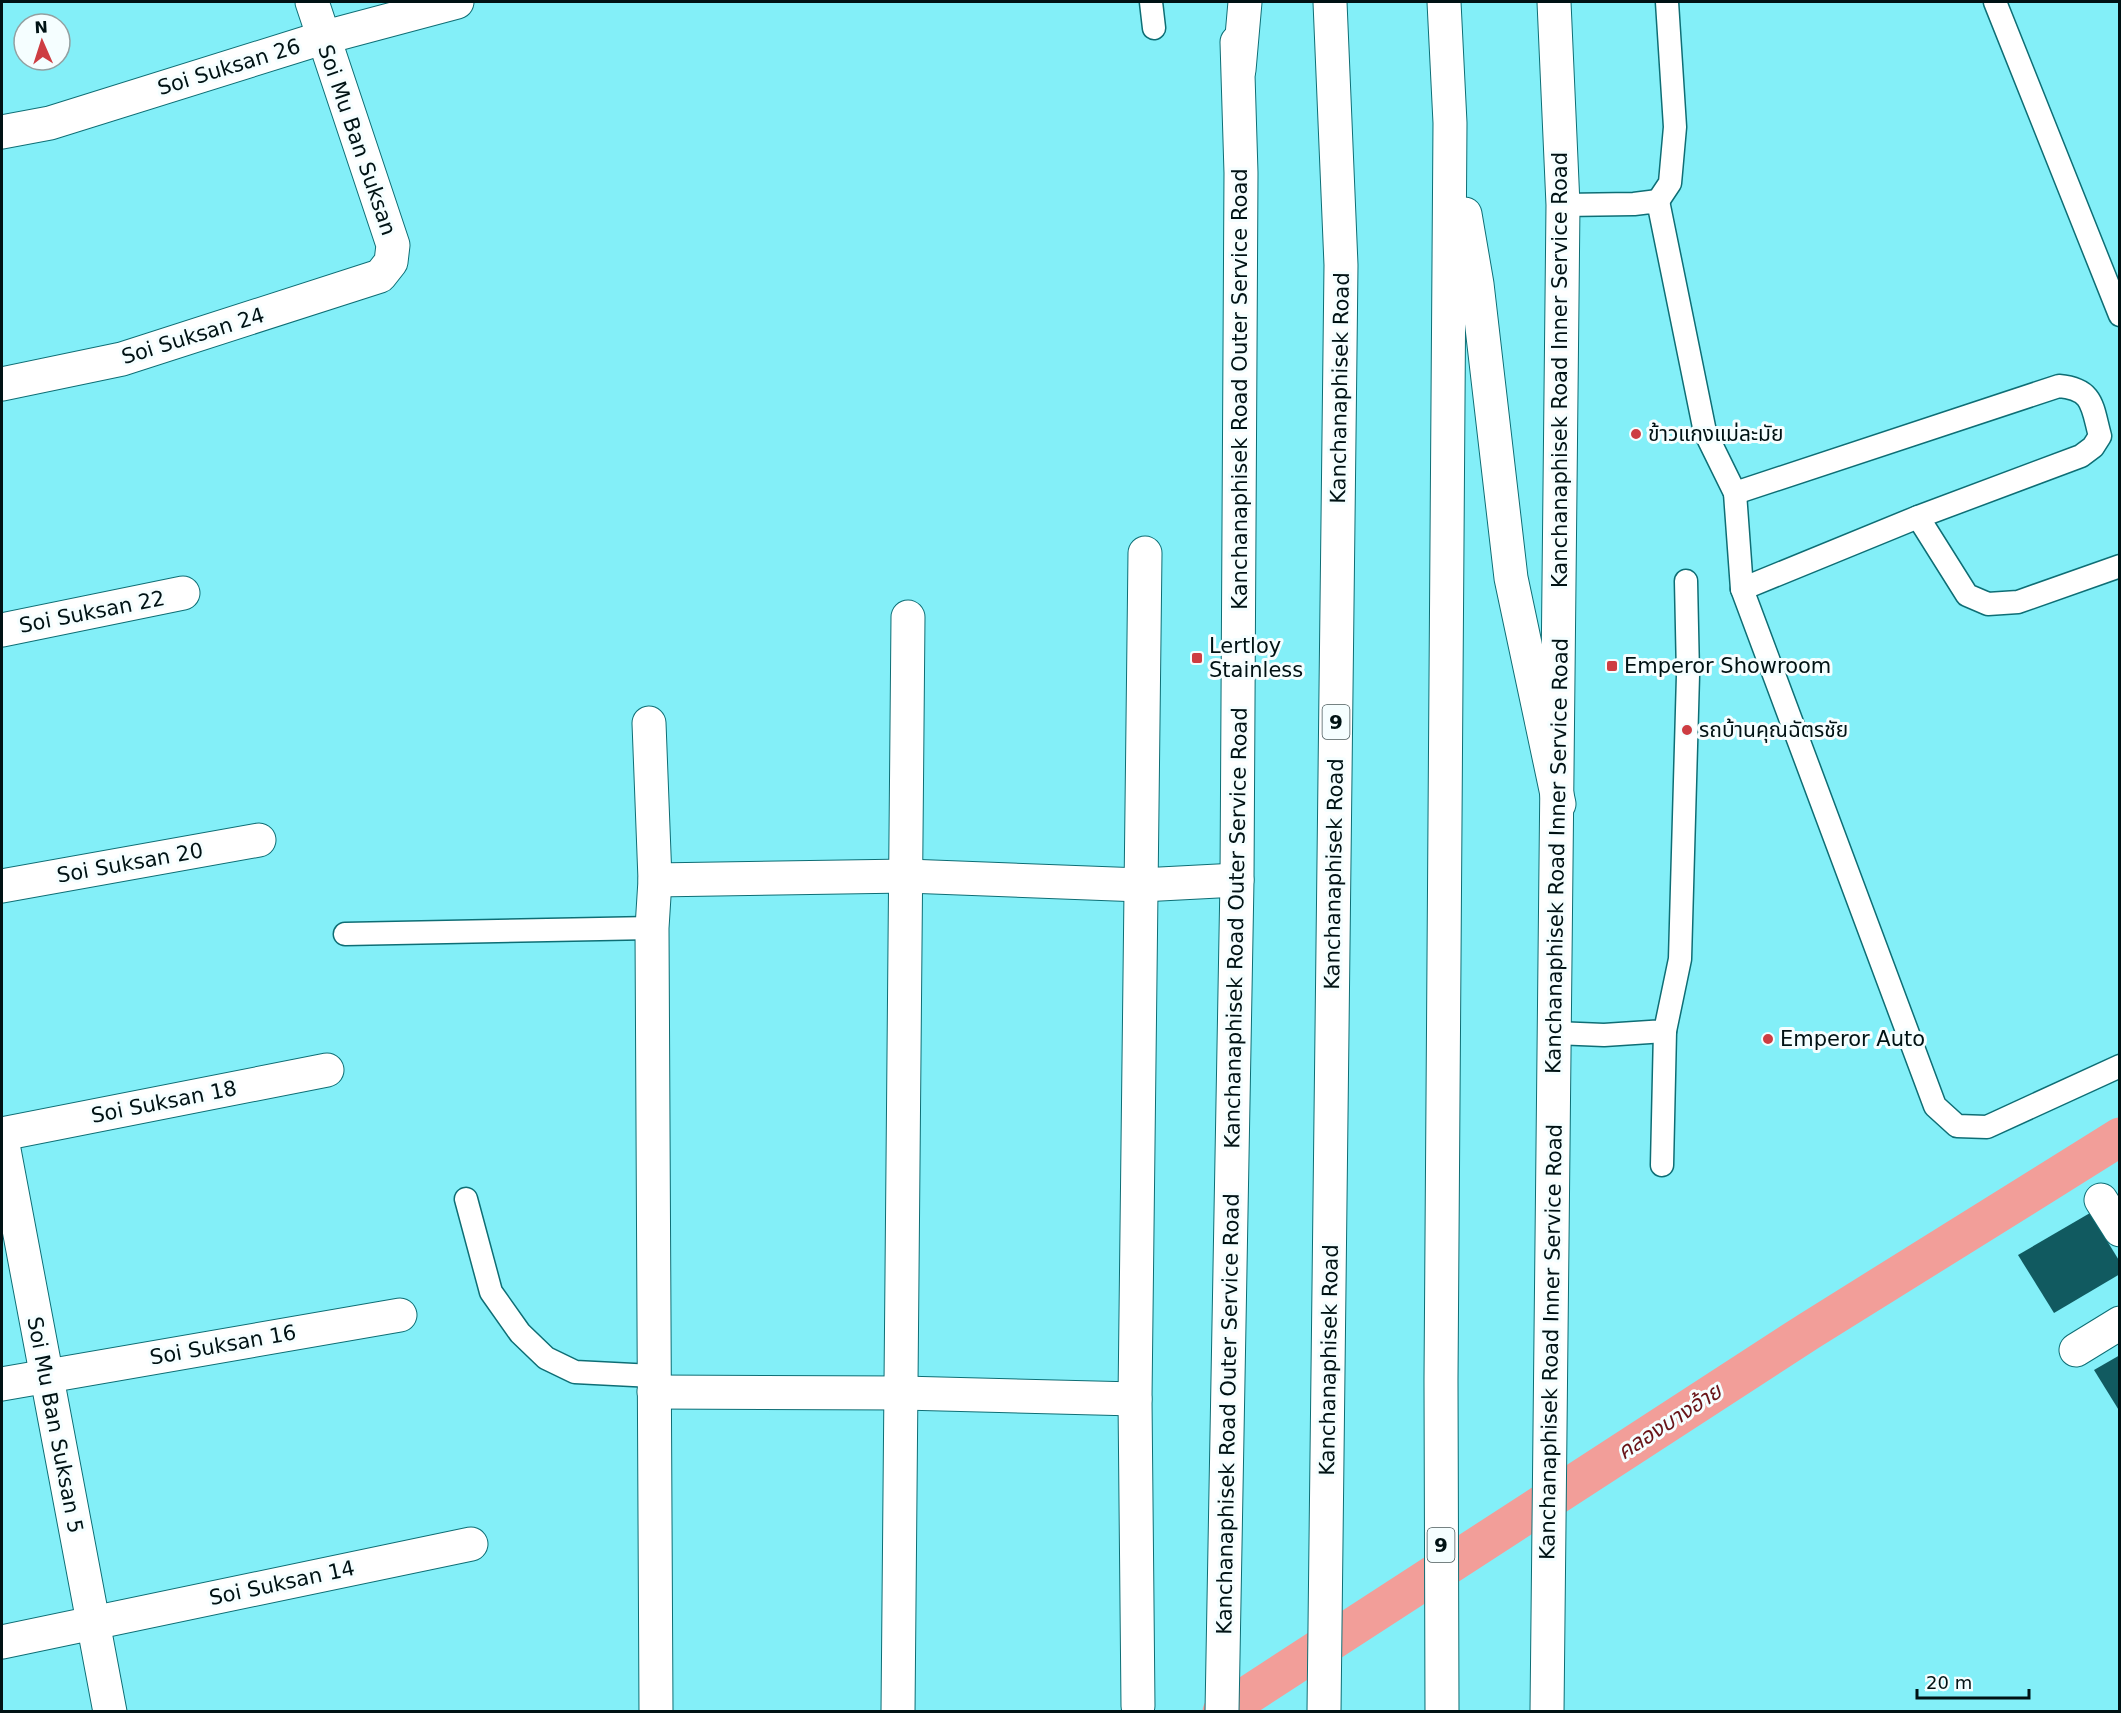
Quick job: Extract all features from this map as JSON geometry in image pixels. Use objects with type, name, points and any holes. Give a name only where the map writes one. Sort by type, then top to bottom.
[{"type":"main road","name":"Soi Mu Ban Suksan","points":[[312,2],[322,38],[393,245],[391,262],[380,276]]},
{"type":"main road","name":"Soi Suksan 26","points":[[2,132],[50,123],[322,38],[457,2]]},
{"type":"main road","name":"Kanchanaphisek Road Outer Service Road","points":[[1222,1712],[1228,1484],[1237,880],[1241,173],[1235,2]]},
{"type":"main road","points":[[1239,70],[1245,2]]},
{"type":"main road","name":"Kanchanaphisek Road","points":[[1324,1712],[1341,265],[1330,2]]},
{"type":"main road","name":"9","points":[[1442,1712],[1441,1379],[1450,123],[1444,2]]},
{"type":"main road","name":"Kanchanaphisek Road Inner Service Road","points":[[1547,1712],[1550,1322],[1559,804],[1563,205],[1554,2]]},
{"type":"main road","points":[[1450,123],[1477,284],[1510,578],[1559,804]]},
{"type":"main road","name":"Soi Suksan 24","points":[[2,384],[122,359],[380,276]]},
{"type":"main road","points":[[1138,1707],[1135,1399],[1144,553]]},
{"type":"main road","name":"Soi Suksan 22","points":[[2,630],[183,593]]},
{"type":"main road","points":[[898,1712],[903,1393],[908,617]]},
{"type":"main road","points":[[650,723],[655,880],[652,928],[656,1712]]},
{"type":"main road","name":"Soi Suksan 20","points":[[2,886],[259,840]]},
{"type":"main road","points":[[655,880],[907,876],[1141,885],[1237,880]]},
{"type":"main road","name":"Soi Suksan 18","points":[[2,1134],[327,1070]]},
{"type":"main road","name":"Soi Mu Ban Suksan 5","points":[[2,1139],[110,1712]]},
{"type":"main road","points":[[2101,1200],[2120,1230]]},
{"type":"main road","name":"Soi Suksan 16","points":[[2,1384],[400,1315]]},
{"type":"main road","points":[[2076,1350],[2120,1323]]},
{"type":"main road","points":[[653,1384],[1135,1399]]},
{"type":"main road","name":"Soi Suksan 14","points":[[2,1642],[471,1544]]},
{"type":"lane","points":[[1151,2],[1154,28]]},
{"type":"lane","points":[[1667,2],[1675,127],[1670,183],[1658,201],[1705,432],[1735,493],[1742,589],[1935,1106],[1957,1126],[1987,1127],[2120,1066]]},
{"type":"lane","points":[[1995,2],[2120,315]]},
{"type":"lane","points":[[1563,205],[1634,204],[1658,201]]},
{"type":"lane","points":[[1735,493],[2059,386],[2076,387],[2089,397],[2100,436],[2093,447],[2081,456],[1918,517],[1742,589]]},
{"type":"lane","points":[[1918,517],[1967,596],[1988,604],[2018,602],[2120,566]]},
{"type":"lane","points":[[1662,1166],[1665,1031],[1680,959],[1688,675],[1686,581]]},
{"type":"lane","points":[[345,934],[652,928]]},
{"type":"lane","points":[[1555,1033],[1604,1035],[1665,1031]]},
{"type":"lane","points":[[466,1199],[491,1292],[520,1333],[539,1352],[546,1358],[575,1372],[653,1384]]},
{"type":"building","points":[[2090,1213],[2120,1262],[2120,1274],[2054,1313],[2018,1255]]},
{"type":"building","points":[[2120,1355],[2120,1412],[2094,1370]]},
{"type":"waterway","name":"คลองบางอ้าย","points":[[1222,1712],[1809,1331],[2120,1137]]},
{"type":"place","name":"ข้าวแกงแม่ละมัย","points":[[1636,434]]},
{"type":"place","name":"Lertloy Stainless","points":[[1197,658]]},
{"type":"place","name":"Emperor Showroom","points":[[1612,666]]},
{"type":"place","name":"รถบ้านคุณฉัตรชัย","points":[[1687,730]]},
{"type":"place","name":"Emperor Auto","points":[[1768,1039]]}]
